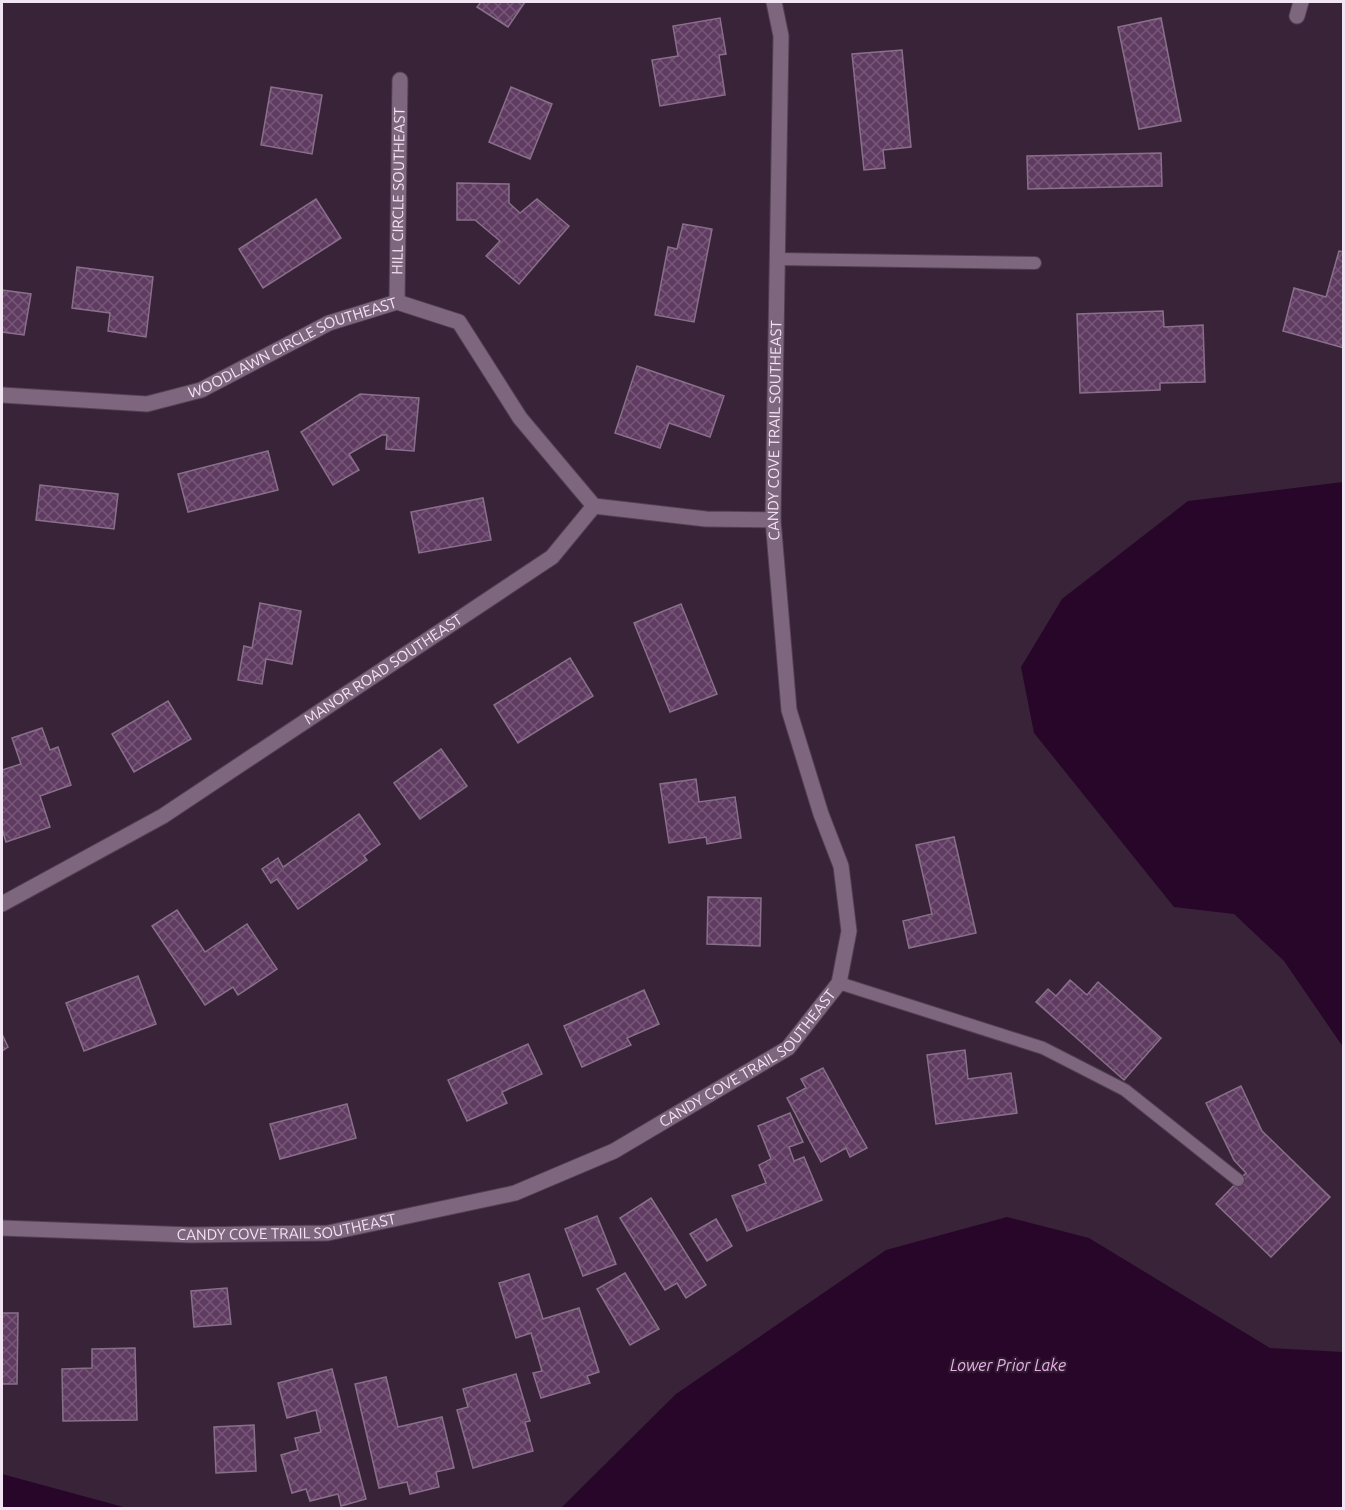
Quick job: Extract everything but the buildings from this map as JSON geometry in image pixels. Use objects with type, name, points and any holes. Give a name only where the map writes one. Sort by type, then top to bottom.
[{"type":"street","name":"CANDY COVE TRAIL SOUTHEAST","points":[[2,1228],[180,1234],[328,1233],[515,1193],[614,1151],[788,1048],[839,983],[849,931],[842,866],[821,814],[789,710],[773,520],[781,36],[774,2]]},
{"type":"street","name":"HILL CIRCLE SOUTHEAST","points":[[397,302],[400,80]]},
{"type":"street","name":"WOODLAWN CIRCLE SOUTHEAST","points":[[2,395],[147,404],[201,390],[329,323],[397,302],[459,322],[520,418],[594,506]]},
{"type":"street","points":[[594,506],[706,519],[773,520]]},
{"type":"street","name":"MANOR ROAD SOUTHEAST","points":[[2,904],[163,816],[552,557],[594,506]]},
{"type":"lane","points":[[778,260],[1035,263]]},
{"type":"lane","points":[[839,983],[1043,1048],[1125,1090],[1238,1180]]},
{"type":"water","points":[[1344,482],[1343,1047],[1284,961],[1234,914],[1174,907],[1034,733],[1021,667],[1062,599],[1188,501]]},
{"type":"water","name":"Lower Prior Lake","points":[[1007,1217],[1089,1238],[1270,1348],[1343,1352],[1343,1508],[561,1508],[676,1394],[886,1250]]},
{"type":"water","points":[[2,1474],[127,1508],[2,1508]]}]
